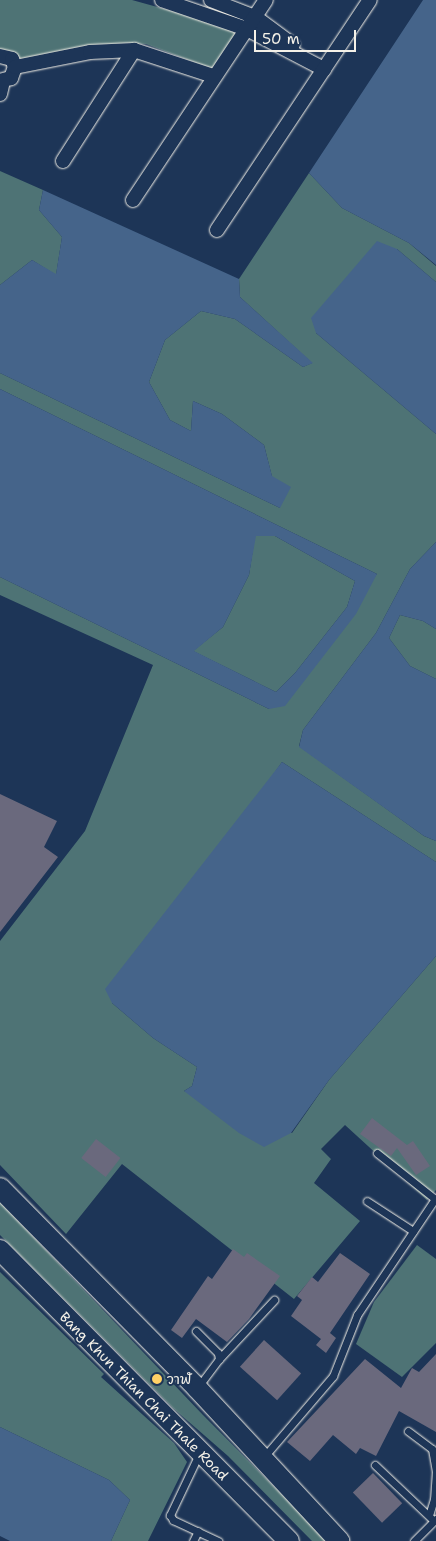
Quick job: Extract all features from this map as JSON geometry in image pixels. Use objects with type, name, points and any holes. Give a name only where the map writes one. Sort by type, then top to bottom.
[{"type":"main road","points":[[0,1188],[197,1388],[339,1541]]},
{"type":"main road","name":"Bang Khun Thian Chai Thale Road","points":[[0,1250],[289,1541]]},
{"type":"main road","points":[[170,1420],[216,1451],[305,1541]]},
{"type":"street","points":[[165,0],[247,29],[324,69]]},
{"type":"street","points":[[211,0],[255,17],[324,69]]},
{"type":"street","points":[[133,200],[266,0]]},
{"type":"street","points":[[217,230],[370,0]]},
{"type":"street","points":[[15,67],[90,52],[134,50],[214,76]]},
{"type":"street","points":[[63,161],[134,50]]},
{"type":"street","points":[[0,56],[12,59],[15,67],[11,78],[1,85]]},
{"type":"lane","points":[[263,1459],[333,1376],[357,1315],[436,1199],[377,1152]]},
{"type":"lane","points":[[366,1201],[413,1231]]},
{"type":"lane","points":[[197,1388],[219,1359],[274,1300]]},
{"type":"lane","points":[[196,1331],[218,1354],[219,1359]]},
{"type":"lane","points":[[408,1431],[432,1449],[436,1471],[433,1518],[414,1541]]},
{"type":"lane","points":[[200,1451],[170,1513],[173,1520],[218,1541]]},
{"type":"lane","points":[[375,1465],[433,1518]]},
{"type":"lane","points":[[193,1541],[198,1531]]},
{"type":"green space","points":[[0,0],[132,0],[233,28],[235,35],[215,70],[146,44],[126,43],[22,60],[14,53],[0,50]]},
{"type":"green space","points":[[0,171],[43,190],[39,210],[62,237],[56,275],[32,260],[0,285]]},
{"type":"green space","points":[[309,173],[342,208],[409,243],[436,266],[436,282],[397,249],[316,333],[436,434],[436,542],[410,569],[376,633],[303,730],[299,746],[424,836],[436,841],[436,862],[282,762],[112,1003],[153,1038],[197,1067],[192,1086],[184,1091],[292,1133],[329,1080],[436,956],[436,1190],[427,1200],[345,1125],[321,1149],[331,1159],[314,1183],[360,1221],[294,1299],[122,1164],[66,1234],[0,1165],[0,941],[85,831],[153,665],[0,595],[0,577],[269,709],[377,574],[0,389],[0,373],[280,508],[264,445],[222,414],[193,401],[191,431],[170,420],[149,382],[165,340],[201,311],[235,319],[303,367],[312,363],[240,297],[239,279]]},
{"type":"green space","points":[[255,536],[275,536],[355,581],[347,607],[295,673],[276,692],[193,651],[223,627],[249,575]]},
{"type":"green space","points":[[400,615],[423,621],[436,629],[436,679],[410,666],[389,638]]},
{"type":"green space","points":[[0,1202],[203,1415],[328,1541],[312,1541],[228,1456],[173,1408],[0,1235]]},
{"type":"green space","points":[[417,1245],[436,1259],[436,1343],[402,1377],[356,1344],[374,1302]]},
{"type":"green space","points":[[0,1272],[104,1374],[101,1377],[174,1443],[187,1462],[148,1541],[111,1541],[130,1500],[109,1480],[0,1427]]},
{"type":"water","points":[[423,0],[436,0],[436,265],[409,243],[342,208],[309,173]]},
{"type":"water","points":[[43,190],[239,279],[240,297],[313,363],[303,367],[235,319],[201,311],[165,340],[149,382],[170,420],[191,431],[193,401],[222,414],[264,445],[272,476],[291,487],[280,508],[0,373],[0,285],[32,260],[56,274],[62,237],[39,210]]},
{"type":"water","points":[[377,241],[397,249],[436,282],[436,434],[316,333],[311,318]]},
{"type":"water","points":[[0,389],[377,574],[356,614],[285,706],[269,709],[0,577]],"holes":[[[256,536],[275,536],[355,581],[347,607],[295,673],[276,692],[194,651],[223,627],[249,575]]]},
{"type":"water","points":[[436,542],[436,629],[423,621],[400,615],[389,638],[410,666],[436,679],[436,841],[424,836],[299,747],[303,730],[376,633],[410,569]]},
{"type":"water","points":[[282,762],[436,862],[436,956],[329,1080],[291,1133],[264,1147],[239,1133],[184,1091],[192,1086],[197,1067],[153,1038],[112,1003],[105,989]]},
{"type":"water","points":[[0,1427],[109,1480],[130,1500],[111,1541],[10,1541],[0,1536]]},
{"type":"building","points":[[0,794],[57,821],[44,847],[58,857],[0,932]]},
{"type":"building","points":[[372,1118],[407,1145],[413,1141],[430,1166],[416,1175],[397,1148],[391,1156],[360,1134]]},
{"type":"building","points":[[96,1139],[120,1158],[106,1177],[81,1158]]},
{"type":"building","points":[[233,1249],[244,1257],[247,1253],[280,1276],[249,1319],[227,1342],[196,1319],[182,1338],[171,1330],[208,1276],[212,1279]]},
{"type":"building","points":[[340,1253],[370,1274],[330,1333],[336,1338],[326,1353],[316,1345],[321,1339],[291,1316],[302,1300],[297,1296],[312,1277],[318,1282]]},
{"type":"building","points":[[264,1340],[301,1373],[277,1400],[240,1367]]},
{"type":"building","points":[[436,1354],[436,1432],[399,1411],[376,1456],[360,1448],[356,1454],[333,1435],[310,1461],[287,1442],[365,1359],[401,1388],[412,1368],[419,1372]]},
{"type":"building","points":[[373,1473],[402,1503],[382,1523],[353,1492]]},
{"type":"place","name":"วาฬ","points":[[157,1379]]}]
